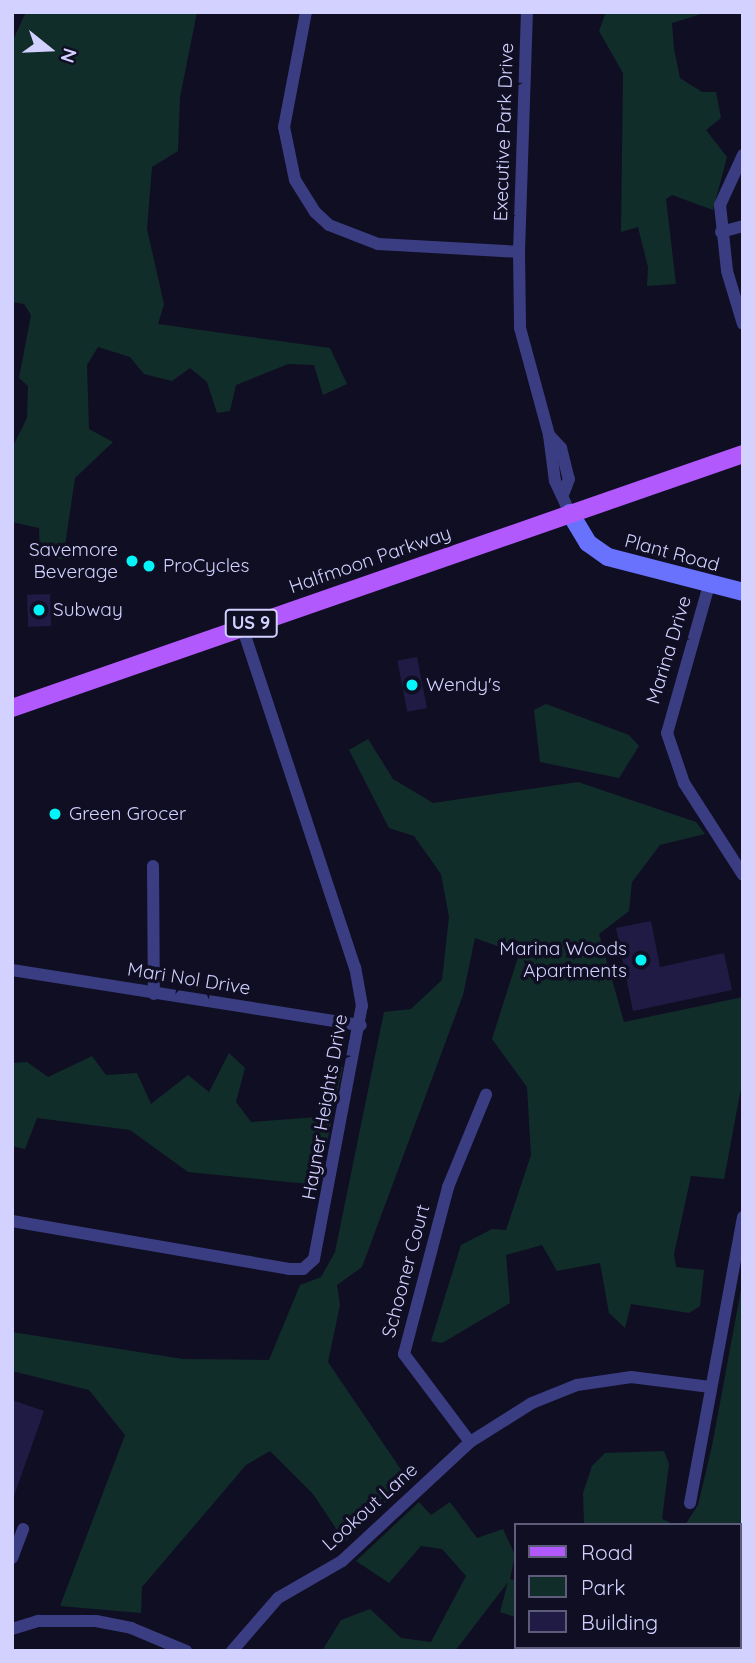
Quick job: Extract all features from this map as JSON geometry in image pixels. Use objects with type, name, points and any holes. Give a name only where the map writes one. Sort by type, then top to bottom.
[{"type":"main road","name":"Halfmoon Parkway","points":[[12,708],[743,454]]},
{"type":"street","points":[[306,12],[284,127],[295,180],[315,212],[329,225],[378,244],[519,252]]},
{"type":"street","name":"Executive Park Drive","points":[[527,12],[519,252],[520,328],[549,435],[555,481],[565,492],[570,513]]},
{"type":"street","points":[[743,155],[723,193],[721,232],[743,324]]},
{"type":"street","points":[[721,232],[743,226]]},
{"type":"street","name":"Plant Road","points":[[570,513],[588,543],[608,557],[743,592]]},
{"type":"street","name":"Marina Drive","points":[[709,585],[667,733],[684,783],[743,875]]},
{"type":"street","name":"Hayner Heights Drive","points":[[12,1221],[303,1269],[314,1259],[323,1232],[361,1025],[355,968],[242,626]]},
{"type":"street","points":[[153,866],[154,993]]},
{"type":"street","name":"Mari Nol Drive","points":[[12,970],[361,1025]]},
{"type":"street","name":"Schooner Court","points":[[470,1442],[404,1354],[448,1187],[486,1095]]},
{"type":"street","points":[[690,1503],[743,1217]]},
{"type":"street","points":[[470,1442],[532,1403],[577,1385],[631,1377],[710,1387]]},
{"type":"street","name":"Lookout Lane","points":[[232,1651],[278,1598],[354,1552],[470,1442]]},
{"type":"street","points":[[12,1558],[23,1529]]},
{"type":"street","points":[[12,1629],[39,1621],[96,1621],[131,1628],[186,1651]]},
{"type":"green space","points":[[26,12],[197,12],[180,97],[178,151],[152,167],[147,229],[164,304],[158,324],[330,348],[347,384],[323,395],[314,365],[288,364],[236,385],[230,411],[217,413],[207,382],[190,368],[172,381],[144,374],[130,357],[98,347],[87,365],[89,429],[113,442],[75,478],[63,559],[40,558],[39,528],[12,522],[12,448],[27,418],[28,386],[19,378],[31,315],[24,304],[12,302],[12,42]]},
{"type":"green space","points":[[606,12],[708,12],[672,23],[674,49],[680,78],[702,92],[716,92],[721,118],[706,130],[727,157],[713,210],[672,195],[666,199],[676,284],[647,286],[648,267],[638,227],[621,232],[623,73],[599,31]]},
{"type":"green space","points":[[546,704],[629,735],[639,746],[619,778],[540,762],[534,710]]},
{"type":"green space","points":[[368,739],[393,779],[433,803],[578,782],[696,822],[705,834],[660,845],[632,882],[629,911],[599,934],[624,1022],[743,997],[743,1078],[724,1179],[691,1176],[674,1254],[676,1267],[704,1270],[700,1306],[689,1313],[631,1304],[625,1328],[609,1313],[600,1263],[557,1271],[542,1245],[506,1255],[510,1303],[442,1343],[431,1341],[461,1245],[492,1229],[506,1230],[531,1155],[527,1087],[492,1039],[519,954],[475,938],[463,995],[362,1267],[337,1285],[340,1305],[328,1362],[408,1480],[345,1542],[313,1494],[270,1451],[246,1465],[142,1587],[141,1613],[60,1606],[125,1435],[89,1390],[12,1371],[12,1332],[183,1359],[269,1360],[300,1285],[321,1277],[335,1252],[384,1012],[411,1009],[442,980],[449,917],[441,874],[414,836],[389,828],[349,750]]},
{"type":"green space","points":[[229,1053],[245,1068],[236,1102],[251,1122],[318,1117],[331,1065],[343,1067],[318,1185],[188,1172],[130,1130],[37,1118],[25,1149],[12,1146],[12,1063],[27,1062],[48,1077],[92,1056],[106,1075],[137,1073],[151,1104],[188,1075],[209,1092]]},
{"type":"green space","points":[[743,1279],[743,1651],[537,1651],[741,1649],[741,1523],[686,1523],[698,1505],[712,1446]]},
{"type":"green space","points":[[664,1451],[669,1464],[662,1519],[671,1523],[584,1523],[583,1493],[592,1466],[605,1453]]},
{"type":"green space","points":[[419,1502],[431,1515],[450,1502],[477,1538],[503,1529],[514,1553],[510,1579],[514,1580],[514,1617],[500,1612],[508,1582],[455,1651],[322,1651],[341,1620],[370,1609],[401,1638],[431,1642],[466,1576],[442,1549],[421,1546],[389,1583],[356,1561]]},
{"type":"building","name":"Subway","points":[[50,594],[51,626],[28,627],[27,595]]},
{"type":"building","name":"Wendy's","points":[[417,657],[427,708],[407,712],[397,661]]},
{"type":"building","name":"Marina Woods Apartments","points":[[651,921],[660,967],[724,953],[732,990],[633,1011],[616,928]]},
{"type":"building","points":[[12,1400],[44,1411],[14,1496],[12,1496]]},
{"type":"place","name":"Savemore Beverage","points":[[132,561]]},
{"type":"place","name":"ProCycles","points":[[149,566]]},
{"type":"place","name":"Subway","points":[[39,610]]},
{"type":"place","name":"Wendy's","points":[[412,685]]},
{"type":"place","name":"Green Grocer","points":[[55,814]]},
{"type":"place","name":"Marina Woods Apartments","points":[[641,960]]}]
